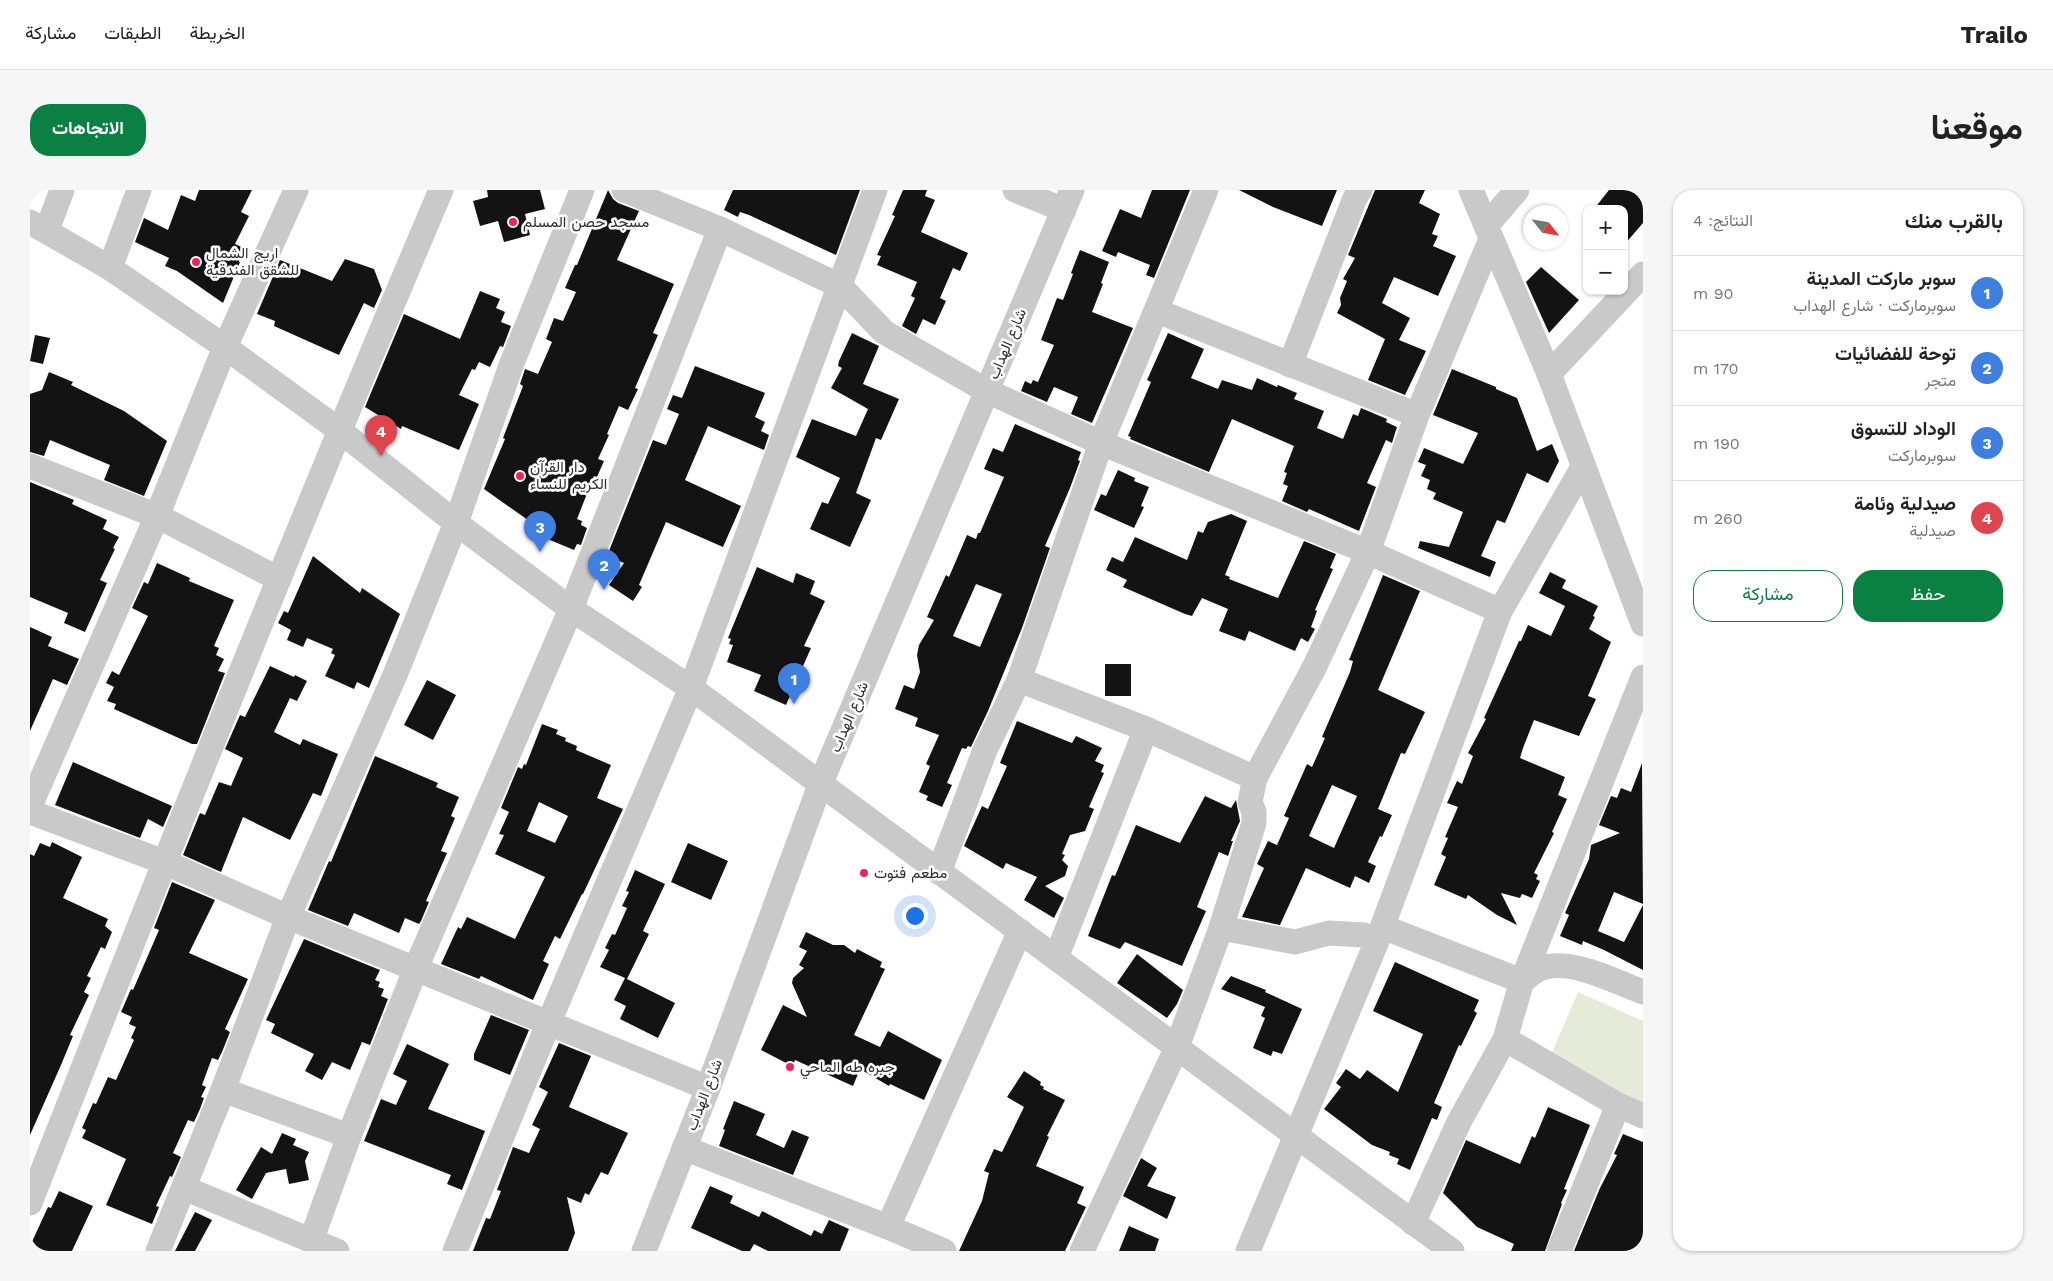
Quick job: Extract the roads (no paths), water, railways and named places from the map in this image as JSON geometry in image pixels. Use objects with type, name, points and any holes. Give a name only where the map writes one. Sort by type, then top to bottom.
[{"type":"street","points":[[62,190],[38,226],[110,268],[339,430],[456,523],[570,609],[691,688],[820,785],[1020,930],[1413,1223],[1437,1247]]},
{"type":"street","points":[[110,268],[139,190]]},
{"type":"street","points":[[30,806],[157,516],[224,347],[296,190]]},
{"type":"street","points":[[30,1203],[164,862],[339,430],[441,190]]},
{"type":"street","points":[[158,1251],[223,1090],[288,917],[396,675],[456,523],[512,363],[582,190]]},
{"type":"street","points":[[624,190],[720,229],[840,286],[884,332],[987,391],[1101,443],[1368,552],[1500,611]]},
{"type":"street","points":[[455,1251],[549,1022],[691,688],[875,190]]},
{"type":"street","points":[[1015,190],[1068,200]]},
{"type":"street","points":[[939,872],[985,750],[1020,680],[1101,443],[1206,190]]},
{"type":"street","points":[[1290,365],[1360,190]]},
{"type":"street","points":[[1471,190],[1549,374],[1582,467],[1641,609]]},
{"type":"street","points":[[1082,1251],[1177,1047],[1221,928],[1254,823],[1254,812],[1250,802],[1255,778],[1315,666],[1368,552],[1417,415],[1489,232],[1517,190]]},
{"type":"street","name":"شارع الهداب","points":[[644,1251],[708,1088],[820,785],[1068,200]]},
{"type":"street","points":[[311,1241],[349,1136],[416,968],[570,609],[720,229]]},
{"type":"street","points":[[1549,374],[1643,274]]},
{"type":"street","points":[[1157,311],[1417,415]]},
{"type":"street","points":[[30,466],[157,516],[279,578]]},
{"type":"street","points":[[1248,1251],[1380,934],[1500,611],[1582,467]]},
{"type":"street","points":[[1413,1223],[1459,1122],[1505,1039],[1522,981],[1643,677]]},
{"type":"street","points":[[1020,680],[1146,729],[1255,778]]},
{"type":"street","points":[[1056,958],[1146,729]]},
{"type":"street","points":[[30,812],[164,862],[288,917],[708,1088]]},
{"type":"street","points":[[1221,928],[1295,942],[1329,933],[1380,934],[1522,981]]},
{"type":"street","points":[[888,1227],[1020,930]]},
{"type":"street","points":[[1522,981],[1542,968],[1560,966],[1584,969],[1643,992]]},
{"type":"street","points":[[1505,1039],[1618,1105],[1643,1116]]},
{"type":"street","points":[[223,1090],[349,1136]]},
{"type":"street","points":[[1559,1251],[1618,1105]]},
{"type":"street","points":[[684,1148],[888,1227],[944,1251]]},
{"type":"street","points":[[184,1188],[337,1251]]},
{"type":"place","name":"مسجد حصن المسلم","points":[[513,222]]},
{"type":"place","name":"اريج الشمال للشقق الفندقية","points":[[196,262]]},
{"type":"place","name":"صيدلية وئامة","points":[[381,456]]},
{"type":"place","name":"دار القرآن الكريم للنساء","points":[[520,476]]},
{"type":"place","name":"الوداد للتسوق","points":[[540,552]]},
{"type":"place","name":"توحة للفضائيات","points":[[604,590]]},
{"type":"place","name":"سوبر ماركت المدينة","points":[[794,704]]},
{"type":"place","name":"مطعم فتوت","points":[[864,873]]},
{"type":"place","name":"جبره طه الماحي","points":[[790,1067]]}]
